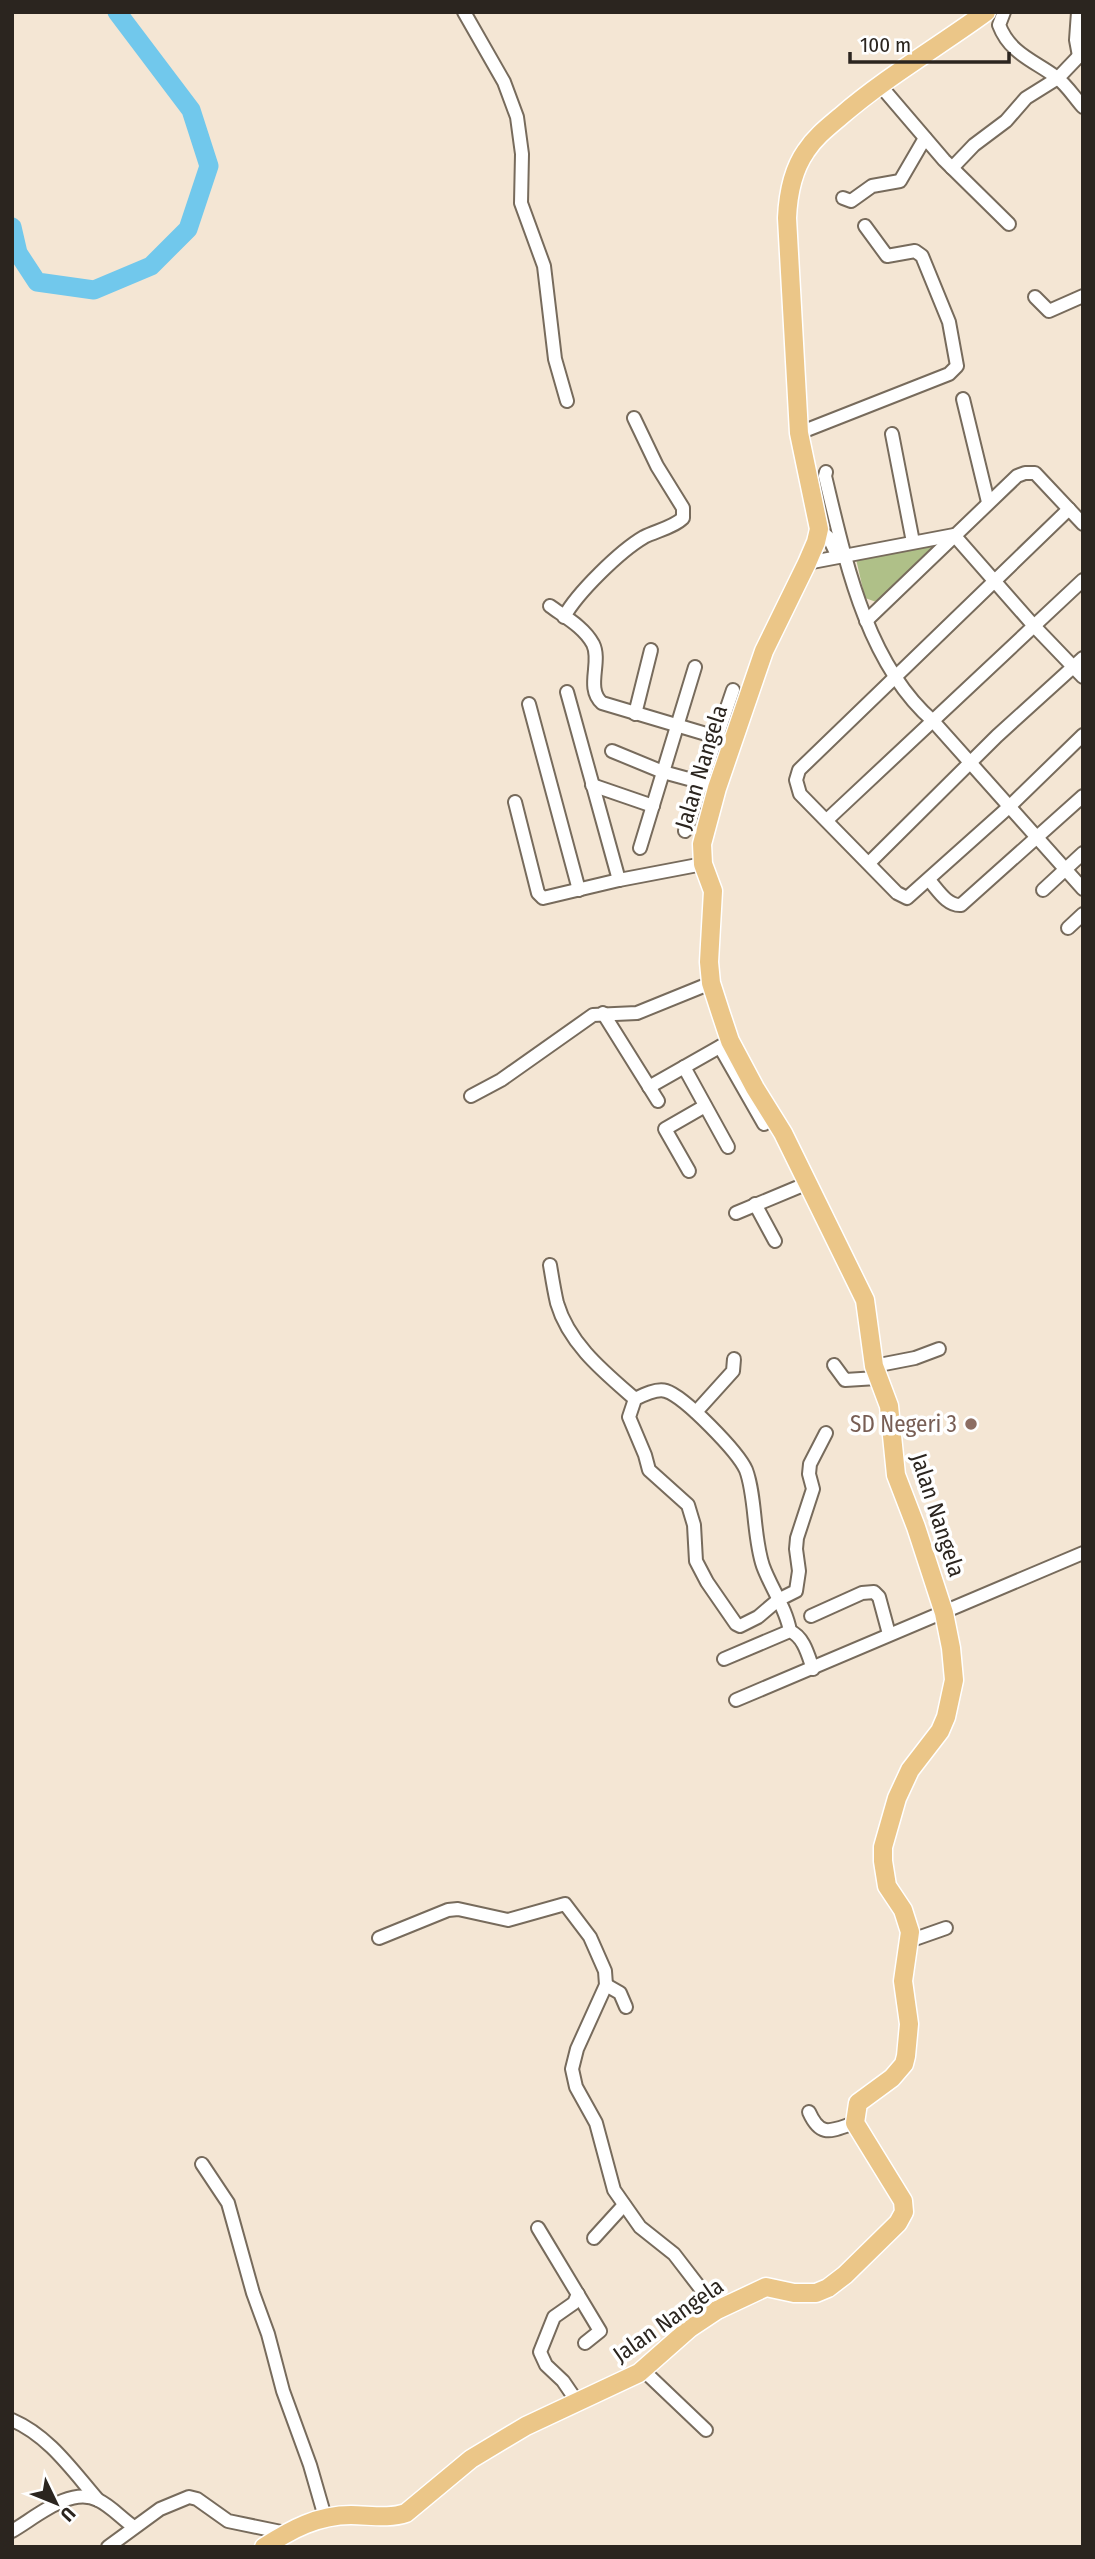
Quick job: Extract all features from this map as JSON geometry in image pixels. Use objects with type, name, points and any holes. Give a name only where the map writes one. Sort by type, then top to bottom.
[{"type":"main road","points":[[819,529],[799,433],[787,218],[791,184],[804,153],[816,139],[879,84],[986,12]]},
{"type":"main road","name":"Jalan Nangela","points":[[264,2547],[286,2533],[325,2517],[396,2517],[406,2513],[471,2459],[500,2440],[643,2370],[690,2328],[717,2310],[766,2287],[794,2293],[821,2291],[845,2275],[902,2219],[904,2204],[855,2123],[858,2103],[892,2078],[904,2064],[906,2056],[909,2024],[903,1980],[909,1941],[908,1922],[887,1885],[883,1847],[897,1798],[910,1770],[943,1726],[954,1680],[944,1613],[896,1475],[889,1406],[876,1372],[864,1300],[783,1133],[725,1044],[711,983],[709,953],[713,891],[703,864],[702,838],[709,785],[724,741],[817,542],[819,529]]},
{"type":"street","points":[[464,12],[504,82],[517,117],[522,154],[521,203],[544,266],[555,359],[567,401]]},
{"type":"street","points":[[1004,12],[999,25],[1010,45],[1031,63],[1058,78],[1083,107]]},
{"type":"street","points":[[952,168],[974,145],[1006,121],[1026,98],[1058,78],[1081,56],[1076,40],[1078,12]]},
{"type":"street","points":[[879,84],[952,168],[1009,224]]},
{"type":"street","points":[[843,198],[851,201],[872,186],[900,181],[925,138]]},
{"type":"street","points":[[799,433],[949,374],[957,366],[949,322],[922,256],[915,251],[887,256],[865,226]]},
{"type":"street","points":[[1035,297],[1049,310],[1083,296]]},
{"type":"street","points":[[963,399],[988,502]]},
{"type":"street","points":[[564,617],[580,594],[624,552],[642,539],[683,518],[683,508],[657,466],[634,418]]},
{"type":"street","points":[[892,434],[913,542]]},
{"type":"street","points":[[826,472],[841,556],[866,621],[894,677],[919,709],[1039,837],[1083,890]]},
{"type":"street","points":[[866,621],[1017,476],[1035,473],[1083,524]]},
{"type":"street","points":[[1069,509],[796,775],[800,794],[828,819],[904,898],[911,896],[929,880],[1083,735]]},
{"type":"street","points":[[819,529],[841,556]]},
{"type":"street","points":[[807,563],[954,535]]},
{"type":"street","points":[[954,535],[1034,626],[1078,662],[1083,677]]},
{"type":"street","points":[[828,819],[1083,580]]},
{"type":"street","points":[[550,606],[585,632],[595,648],[595,696],[608,706],[724,741],[733,690]]},
{"type":"street","points":[[635,714],[652,650]]},
{"type":"street","points":[[869,863],[1078,662]]},
{"type":"street","points":[[640,848],[695,667]]},
{"type":"street","points":[[567,692],[619,880]]},
{"type":"street","points":[[529,704],[579,890]]},
{"type":"street","points":[[611,751],[663,772],[709,785],[685,831]]},
{"type":"street","points":[[592,785],[653,806]]},
{"type":"street","points":[[929,880],[948,902],[961,905],[1083,796]]},
{"type":"street","points":[[515,802],[543,898],[703,864]]},
{"type":"street","points":[[1043,890],[1083,853]]},
{"type":"street","points":[[1068,928],[1083,914]]},
{"type":"street","points":[[471,1096],[500,1080],[593,1015],[637,1013],[711,983]]},
{"type":"street","points":[[603,1013],[658,1101]]},
{"type":"street","points":[[649,1087],[725,1044],[764,1124]]},
{"type":"street","points":[[684,1067],[728,1147]]},
{"type":"street","points":[[689,1171],[665,1129],[705,1105]]},
{"type":"street","points":[[736,1213],[808,1183]]},
{"type":"street","points":[[755,1204],[775,1241]]},
{"type":"street","points":[[550,1265],[557,1303],[569,1329],[589,1358],[635,1399]]},
{"type":"street","points":[[834,1365],[845,1380],[876,1372],[939,1349]]},
{"type":"street","points":[[696,1412],[733,1371],[734,1359]]},
{"type":"street","points":[[635,1399],[661,1390],[667,1391],[696,1412],[726,1444],[746,1471],[762,1565],[788,1619],[790,1631],[800,1638],[813,1669]]},
{"type":"street","points":[[635,1399],[629,1417],[649,1470],[688,1505],[694,1525],[696,1561],[707,1582],[740,1626],[796,1591],[799,1571],[797,1538],[813,1489],[810,1464],[826,1433]]},
{"type":"street","points":[[736,1700],[1083,1553]]},
{"type":"street","points":[[811,1616],[862,1593],[874,1592],[879,1597],[889,1634]]},
{"type":"street","points":[[724,1659],[790,1631]]},
{"type":"street","points":[[380,1938],[448,1910],[458,1909],[508,1920],[565,1904],[584,1926],[605,1971],[606,1985],[577,2049],[573,2074],[582,2099],[594,2117],[612,2184],[640,2227],[674,2255],[717,2310]]},
{"type":"street","points":[[909,1941],[946,1928]]},
{"type":"street","points":[[606,1985],[620,1993],[625,2007]]},
{"type":"street","points":[[809,2112],[817,2128],[824,2131],[855,2123]]},
{"type":"street","points":[[202,2164],[228,2203],[283,2391],[310,2465],[325,2517]]},
{"type":"street","points":[[594,2238],[624,2205]]},
{"type":"street","points":[[538,2228],[600,2331],[585,2343]]},
{"type":"street","points":[[578,2294],[577,2300],[571,2306],[554,2317],[541,2349],[550,2369],[579,2403]]},
{"type":"street","points":[[643,2370],[706,2430]]},
{"type":"street","points":[[12,2420],[44,2438],[99,2500],[134,2527]]},
{"type":"street","points":[[12,2531],[66,2499],[83,2496],[99,2500]]},
{"type":"street","points":[[108,2547],[160,2509],[189,2497],[197,2499],[228,2521],[286,2533]]},
{"type":"green space","points":[[940,540],[940,544],[879,603],[865,598],[856,559]]},
{"type":"waterway","points":[[12,227],[18,253],[37,282],[94,290],[151,266],[188,229],[209,166],[191,110],[117,12]]},
{"type":"place","name":"SD Negeri 3","points":[[971,1424]]}]
